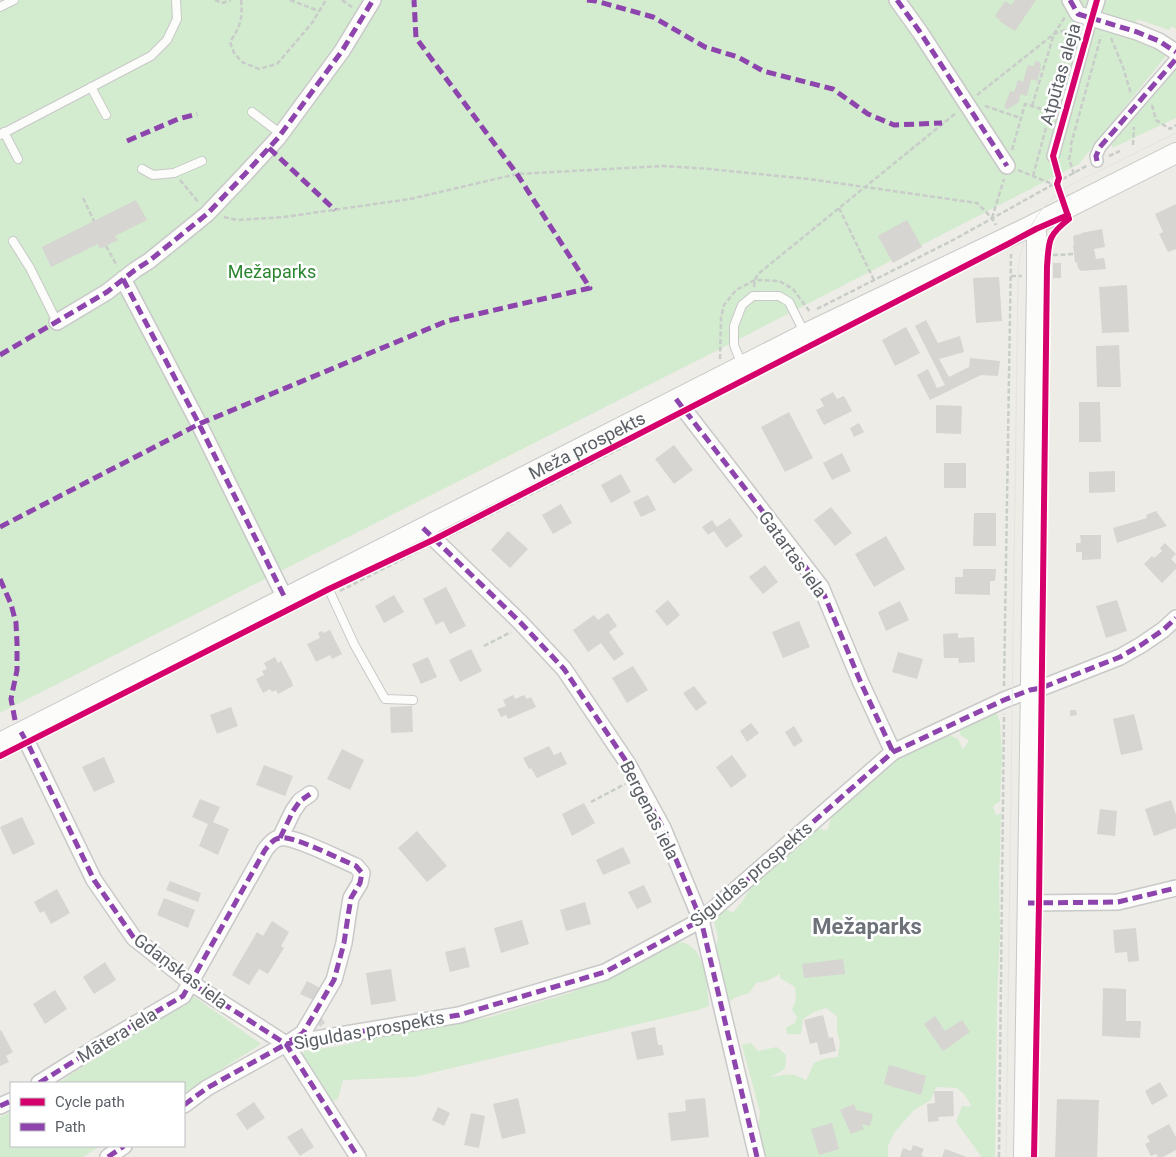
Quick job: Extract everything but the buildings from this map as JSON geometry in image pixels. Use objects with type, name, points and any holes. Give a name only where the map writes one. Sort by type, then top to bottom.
[{"type":"street","points":[[57,322],[106,292],[149,261],[207,214],[281,134],[342,51],[373,0]]},
{"type":"street","points":[[897,0],[968,103],[1008,166]]},
{"type":"street","points":[[1070,0],[1087,21],[1137,32],[1159,41],[1176,52]]},
{"type":"street","name":"Atpūtas aleja","points":[[1053,156],[1087,21],[1097,0]]},
{"type":"street","points":[[1097,161],[1096,156],[1100,147],[1176,59]]},
{"type":"street","name":"Meža prospekts","points":[[0,743],[285,598],[328,587],[432,536],[676,399],[739,358],[801,327],[1035,224],[1176,153]]},
{"type":"street","points":[[1024,1157],[1037,270],[1035,224]]},
{"type":"street","points":[[124,279],[199,424],[285,598]]},
{"type":"street","name":"Gatartas iela","points":[[676,399],[821,587],[861,683],[893,752]]},
{"type":"street","name":"Bergenas iela","points":[[432,536],[520,622],[564,669],[631,769],[663,828],[701,920],[757,1157]]},
{"type":"street","name":"Siguldas prospekts","points":[[185,1104],[207,1088],[286,1044],[459,1015],[605,972],[701,920],[893,752],[1004,700],[1041,688],[1120,657],[1141,646],[1176,618]]},
{"type":"street","name":"Gdaņskas iela","points":[[21,732],[94,880],[134,938],[191,983],[286,1044],[358,1157]]},
{"type":"street","points":[[286,1044],[303,1033],[334,980],[344,943],[351,898],[360,883],[362,873],[356,866],[294,838],[280,838],[300,800],[310,794]]},
{"type":"street","name":"Mātera iela","points":[[41,1082],[183,996],[265,850],[272,842],[280,838]]},
{"type":"street","points":[[1028,903],[1118,902],[1176,888]]},
{"type":"street","points":[[108,1157],[123,1147]]},
{"type":"lane","points":[[0,7],[14,0]]},
{"type":"lane","points":[[18,160],[2,134],[151,56],[167,40],[177,19],[176,0]]},
{"type":"lane","points":[[91,87],[106,115]]},
{"type":"lane","points":[[252,112],[281,134]]},
{"type":"lane","points":[[142,169],[153,175],[174,173],[202,161]]},
{"type":"lane","points":[[12,241],[30,268],[57,322]]},
{"type":"lane","points":[[739,358],[734,345],[734,326],[742,305],[752,296],[779,296],[789,302],[801,327]]},
{"type":"lane","points":[[328,587],[354,644],[385,699],[413,700]]},
{"type":"path","points":[[215,0],[222,2],[231,0]]},
{"type":"path","points":[[241,0],[240,25],[230,42],[234,53],[242,62],[258,69],[277,64],[312,23],[326,0]]},
{"type":"path","points":[[290,0],[319,11]]},
{"type":"path","points":[[752,296],[758,274],[1054,34],[1087,21]]},
{"type":"path","points":[[1087,21],[1123,67],[1135,107],[1133,145]]},
{"type":"path","points":[[1033,176],[1051,112],[1087,21]]},
{"type":"path","points":[[1074,174],[1069,159],[1078,119],[1087,21]]},
{"type":"path","points":[[1032,106],[1054,34]]},
{"type":"path","points":[[1148,92],[1156,120],[1170,129],[1176,125]]},
{"type":"path","points":[[968,103],[1021,118]]},
{"type":"path","points":[[992,218],[1025,104],[1078,119]]},
{"type":"path","points":[[1053,156],[1059,178],[1057,184]]},
{"type":"path","points":[[801,327],[874,280],[955,240],[1097,161]]},
{"type":"path","points":[[174,173],[207,214],[237,220],[284,218],[410,198],[517,174],[663,166],[809,179],[977,203],[992,218],[1011,249],[999,1157]]},
{"type":"path","points":[[1008,166],[1057,184]]},
{"type":"path","points":[[83,198],[94,221]]},
{"type":"path","points":[[839,208],[874,280]]},
{"type":"path","points":[[106,246],[124,279]]},
{"type":"path","points":[[1060,254],[1074,254]]},
{"type":"path","points":[[720,359],[739,358]]},
{"type":"path","points":[[328,587],[633,437]]},
{"type":"path","points":[[432,536],[627,444]]},
{"type":"path","points":[[484,646],[512,631],[509,627]]},
{"type":"path","points":[[591,802],[624,785],[622,780]]},
{"type":"green space","name":"Mežaparks","points":[[0,0],[1176,0],[1176,29],[1172,26],[1169,30],[1137,19],[1133,36],[1155,46],[1165,54],[1165,57],[1079,164],[710,354],[0,713]]},
{"type":"green space","points":[[1176,69],[1176,118],[1112,148],[1112,144]]},
{"type":"green space","points":[[995,708],[1000,723],[1002,755],[1000,801],[993,806],[996,815],[1001,813],[995,1157],[980,1157],[956,1122],[962,1106],[972,1107],[965,1095],[957,1088],[936,1087],[931,1100],[914,1110],[894,1133],[888,1146],[888,1157],[766,1157],[758,1129],[760,1112],[742,1045],[751,1043],[758,1051],[777,1047],[786,1055],[785,1069],[770,1077],[793,1075],[806,1081],[814,1063],[838,1057],[840,1042],[837,1032],[837,1016],[826,1008],[814,1012],[803,1019],[801,1034],[787,1034],[786,1028],[795,1023],[797,1017],[792,1010],[796,1000],[795,987],[780,978],[780,974],[766,981],[757,982],[749,993],[736,997],[726,1004],[714,952],[718,939],[713,919],[723,907],[733,913],[755,880],[791,853],[808,837],[815,825],[824,831],[828,829],[832,815],[877,771],[943,732],[958,739],[963,750],[969,740],[961,736],[959,730],[966,723]]},
{"type":"green space","points":[[676,942],[691,946],[697,952],[706,979],[709,1006],[414,1077],[343,1080],[338,1099],[328,1103],[301,1060],[304,1051],[340,1046],[401,1032],[490,1017],[573,992]]},
{"type":"green space","points":[[192,995],[261,1044],[185,1092],[185,1082],[60,1082]]},
{"type":"green space","points":[[10,1112],[10,1147],[98,1147],[83,1157],[0,1157],[0,1117]]},
{"type":"tram line","points":[[1006,1157],[1019,264],[1021,252],[1035,219],[1059,193],[1070,185],[1176,133]]},
{"type":"marked path","points":[[0,355],[107,292],[207,214],[278,138],[342,51],[373,0]]},
{"type":"marked path","points":[[0,527],[199,424],[447,321],[590,288],[517,174],[416,38],[414,0]]},
{"type":"marked path","points":[[587,0],[653,17],[705,47],[738,57],[763,71],[833,89],[868,114],[894,125],[942,123]]},
{"type":"marked path","points":[[897,0],[1007,166]]},
{"type":"marked path","points":[[1070,0],[1078,14],[1137,32],[1159,41],[1176,52]]},
{"type":"marked path","points":[[1097,161],[1096,156],[1100,147],[1176,59]]},
{"type":"marked path","points":[[127,141],[178,119],[197,114]]},
{"type":"marked path","points":[[269,148],[335,210]]},
{"type":"marked path","points":[[123,279],[199,424],[285,598]]},
{"type":"marked path","points":[[676,399],[821,587],[861,683],[893,752]]},
{"type":"marked path","points":[[423,528],[520,622],[564,669],[628,764],[663,828],[701,920],[757,1157]]},
{"type":"marked path","points":[[0,579],[11,604],[16,623],[17,670],[11,699],[15,720]]},
{"type":"marked path","points":[[185,1104],[207,1088],[286,1044],[459,1015],[605,972],[701,920],[893,752],[1004,700],[1041,688],[1120,657],[1163,630],[1176,618]]},
{"type":"marked path","points":[[21,732],[94,880],[134,938],[191,983],[286,1044],[358,1157]]},
{"type":"marked path","points":[[280,838],[293,811],[300,801],[310,794]]},
{"type":"marked path","points":[[41,1082],[183,996],[265,850],[273,841],[280,838],[295,840],[317,849],[356,866],[362,873],[360,883],[351,898],[344,943],[334,980],[303,1033],[290,1041]]},
{"type":"marked path","points":[[1028,903],[1118,902],[1176,888]]},
{"type":"marked path","points":[[0,1106],[10,1101]]},
{"type":"marked path","points":[[108,1157],[123,1147]]},
{"type":"cycle path","points":[[1034,1157],[1047,267],[1050,240],[1057,230],[1069,219],[1057,184],[1059,178],[1053,156],[1097,0]]},
{"type":"cycle path","points":[[0,756],[329,589],[435,539],[1036,229],[1068,215]]},
{"type":"district","name":"Mežaparks","points":[[867,926]]}]
